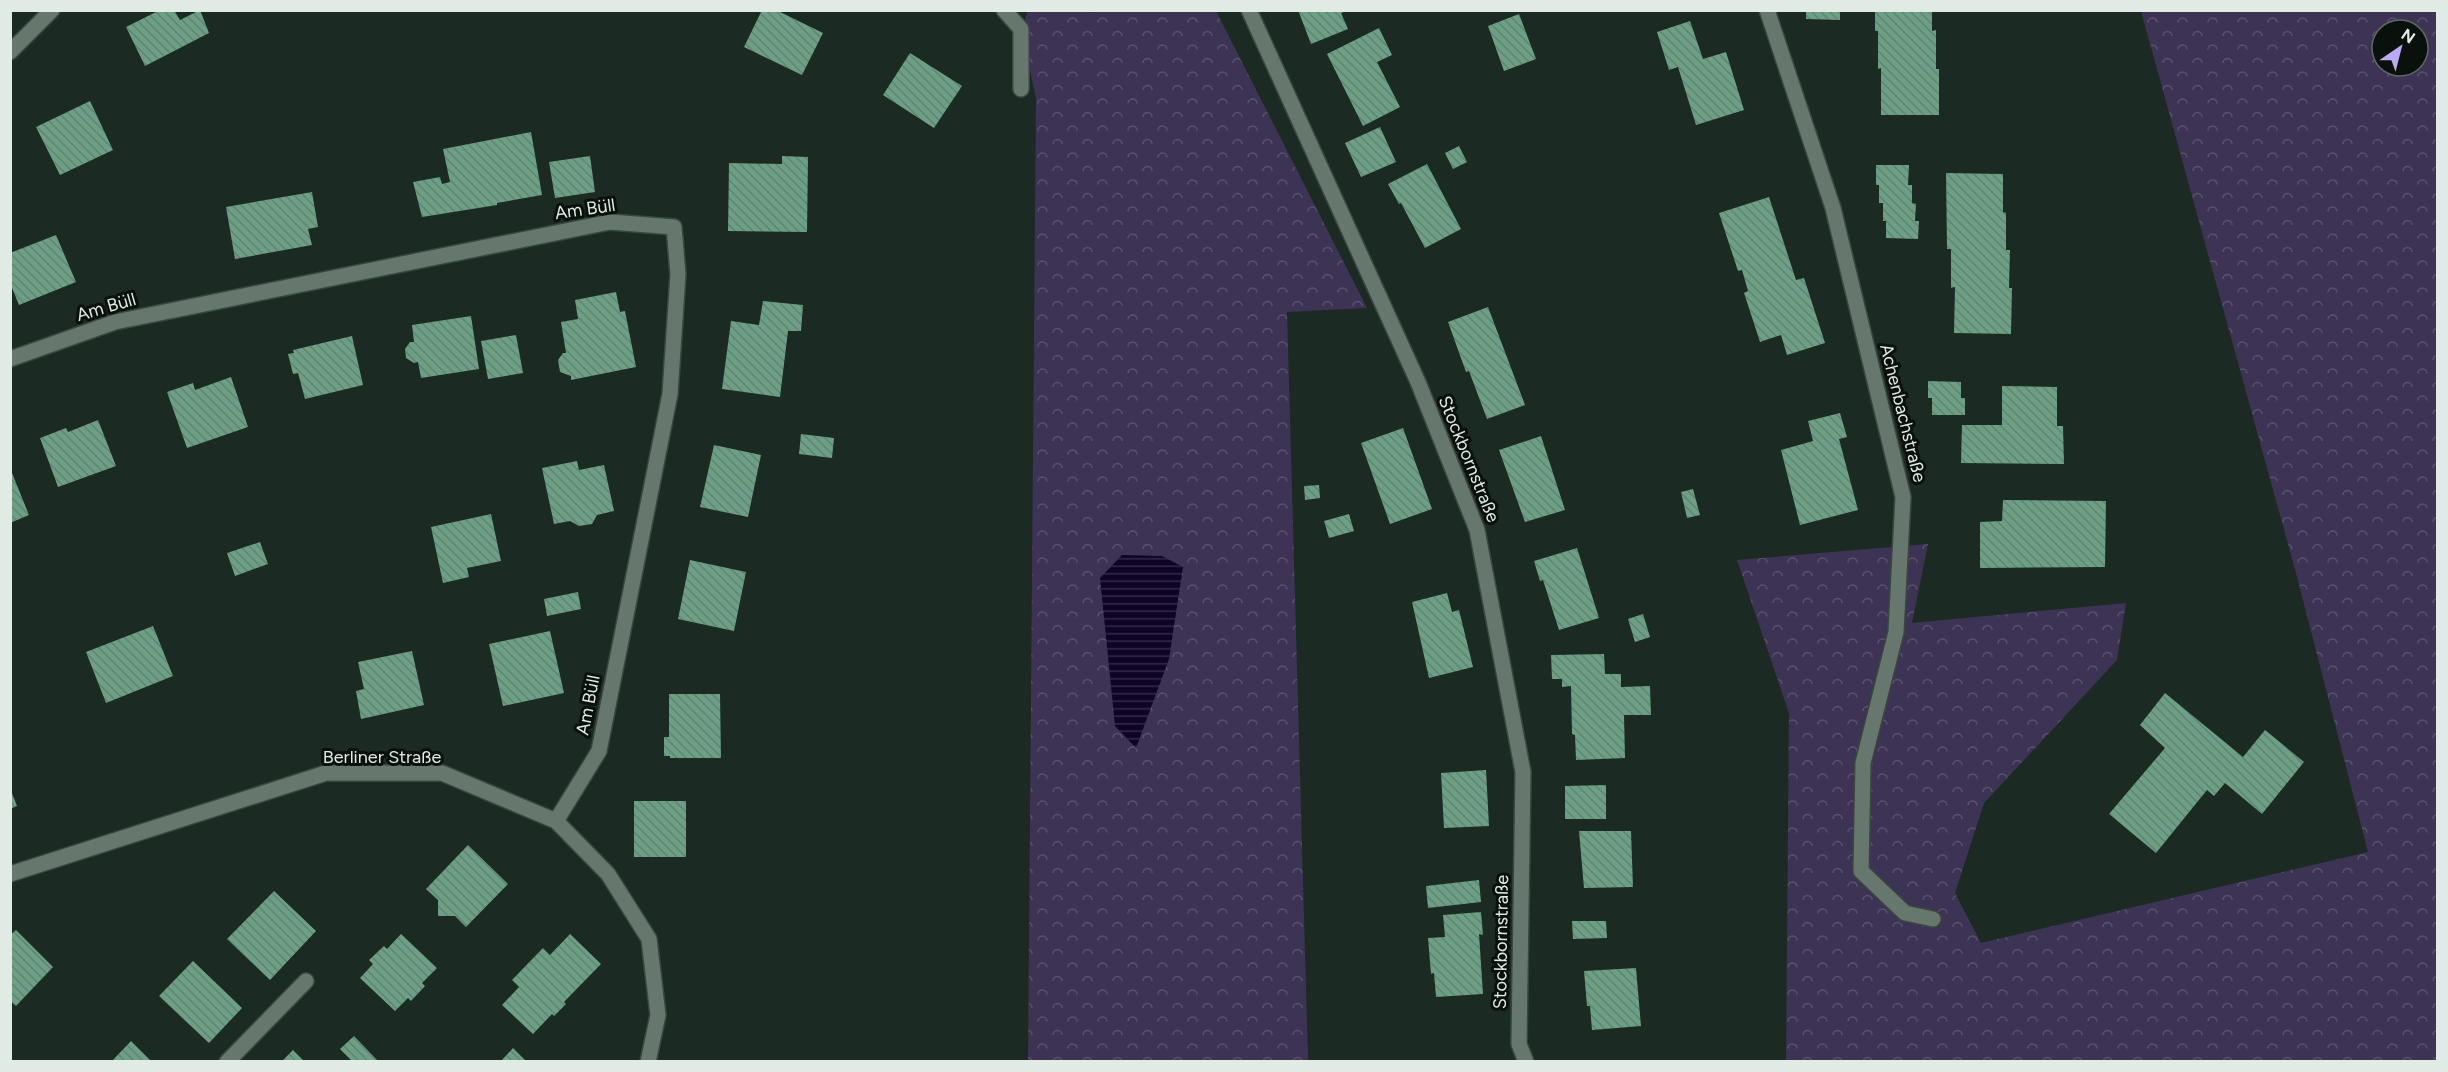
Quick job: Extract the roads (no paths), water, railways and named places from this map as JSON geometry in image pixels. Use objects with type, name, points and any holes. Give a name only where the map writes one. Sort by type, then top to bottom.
[{"type":"street","points":[[10,52],[52,10]]},
{"type":"street","points":[[1004,10],[1021,29],[1022,89]]},
{"type":"street","name":"Stockbornstraße","points":[[1249,10],[1418,382],[1478,530],[1523,772],[1519,1044],[1526,1062]]},
{"type":"street","name":"Achenbachstraße","points":[[1767,10],[1833,208],[1903,497],[1896,632],[1863,763],[1861,871],[1905,913],[1933,919]]},
{"type":"street","name":"Am Büll","points":[[10,359],[115,321],[610,222],[674,227],[678,274],[670,394],[666,417],[599,751],[556,821]]},
{"type":"street","name":"Berliner Straße","points":[[10,874],[326,773],[442,773],[556,821],[608,874],[649,939],[658,1015],[648,1062]]},
{"type":"street","points":[[227,1062],[306,981]]}]
